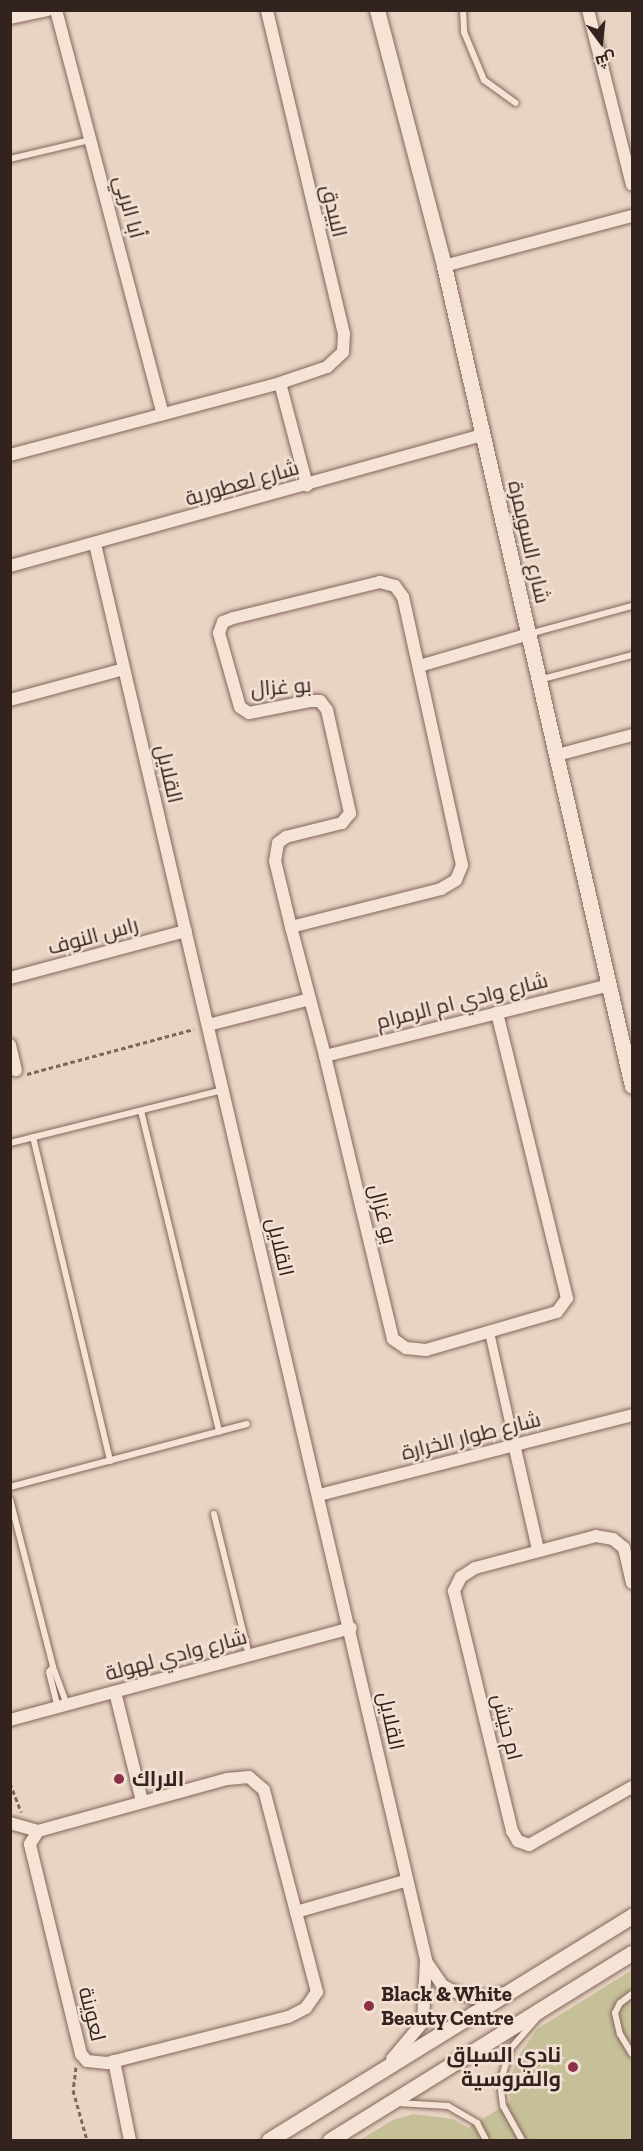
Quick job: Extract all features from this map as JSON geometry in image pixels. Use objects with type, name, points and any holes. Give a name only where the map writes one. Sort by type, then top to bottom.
[{"type":"street","points":[[10,18],[46,10]]},
{"type":"street","name":"أبا الربي","points":[[56,10],[163,414]]},
{"type":"street","name":"البيدق","points":[[10,455],[280,383],[327,367],[343,352],[344,334],[267,10]]},
{"type":"street","name":"شارع السويمرة","points":[[377,10],[444,266],[633,1086]]},
{"type":"street","points":[[588,10],[633,185]]},
{"type":"street","points":[[444,266],[633,216]]},
{"type":"street","points":[[280,383],[307,485]]},
{"type":"street","name":"شارع لعطورية","points":[[10,566],[483,435]]},
{"type":"street","name":"القلايل","points":[[95,544],[351,1628],[405,1881],[426,1960],[423,2022],[382,2070]]},
{"type":"street","name":"بو غزال","points":[[291,927],[441,889],[456,880],[462,865],[403,597],[394,586],[380,582],[223,622],[219,633],[240,707],[249,713],[320,701],[327,710],[352,808],[342,823],[286,837],[278,843],[275,861],[291,927],[325,1056],[393,1339],[406,1348],[426,1350],[557,1312],[567,1298],[496,1012]]},
{"type":"street","points":[[419,666],[529,634]]},
{"type":"street","points":[[10,700],[124,669]]},
{"type":"street","points":[[557,755],[633,735]]},
{"type":"street","name":"راس النوف","points":[[10,978],[186,931]]},
{"type":"street","name":"شارع وادي ام الرمرام","points":[[325,1056],[610,985]]},
{"type":"street","points":[[208,1025],[310,999]]},
{"type":"street","points":[[10,1045],[19,1073]]},
{"type":"street","points":[[489,1332],[538,1550]]},
{"type":"street","name":"شارع طوار الخرارة","points":[[319,1495],[633,1415]]},
{"type":"street","name":"ام حيش","points":[[633,1583],[624,1548],[613,1539],[596,1536],[475,1568],[461,1577],[454,1591],[512,1832],[518,1841],[529,1845],[633,1787]]},
{"type":"street","name":"شارع وادي لهولة","points":[[10,1720],[351,1628]]},
{"type":"street","points":[[115,1692],[142,1801]]},
{"type":"street","name":"لعوينة","points":[[249,1778],[264,1790],[317,1992],[306,2008],[288,2018],[111,2062],[87,2061],[81,2054],[30,1844],[38,1831],[142,1801],[226,1779],[249,1778]]},
{"type":"street","points":[[10,1823],[38,1831]]},
{"type":"street","points":[[296,1912],[405,1881]]},
{"type":"street","points":[[269,2140],[633,1916]]},
{"type":"street","points":[[330,2140],[633,1953]]},
{"type":"street","name":"القلايل","points":[[426,1960],[442,1985],[453,1991],[473,1998],[512,1992]]},
{"type":"street","points":[[111,2062],[112,2085],[118,2090],[130,2140]]},
{"type":"lane","points":[[464,10],[464,32],[484,80],[516,103]]},
{"type":"lane","points":[[10,159],[91,140]]},
{"type":"lane","points":[[529,634],[633,606]]},
{"type":"lane","points":[[538,680],[633,655]]},
{"type":"lane","points":[[10,1143],[223,1090]]},
{"type":"lane","points":[[141,1112],[219,1432]]},
{"type":"lane","points":[[33,1137],[110,1461]]},
{"type":"lane","points":[[10,1487],[247,1424]]},
{"type":"lane","points":[[10,1499],[63,1706]]},
{"type":"lane","points":[[214,1514],[249,1655]]},
{"type":"lane","points":[[633,1994],[620,2003],[615,2013],[620,2034],[633,2054]]},
{"type":"lane","points":[[522,2140],[503,2106],[503,2066],[511,2048],[546,2008]]},
{"type":"lane","points":[[391,2103],[448,2106],[477,2123],[486,2140]]},
{"type":"path","points":[[19,1073],[208,1025]]},
{"type":"path","points":[[10,1783],[20,1812],[38,1831]]},
{"type":"path","points":[[87,2061],[78,2066],[72,2080],[87,2140]]},
{"type":"shaded area","name":"نادي السباق والفروسية","points":[[632,1970],[632,2140],[360,2140],[393,2120],[413,2114],[453,2119],[468,2128],[510,2102],[509,2080],[520,2054],[537,2029]]},
{"type":"place","name":"الاراك","points":[[119,1779]]},
{"type":"place","name":"Black & White Beauty Centre","points":[[369,2006]]},
{"type":"place","name":"نادي السباق والفروسية","points":[[573,2067]]}]
